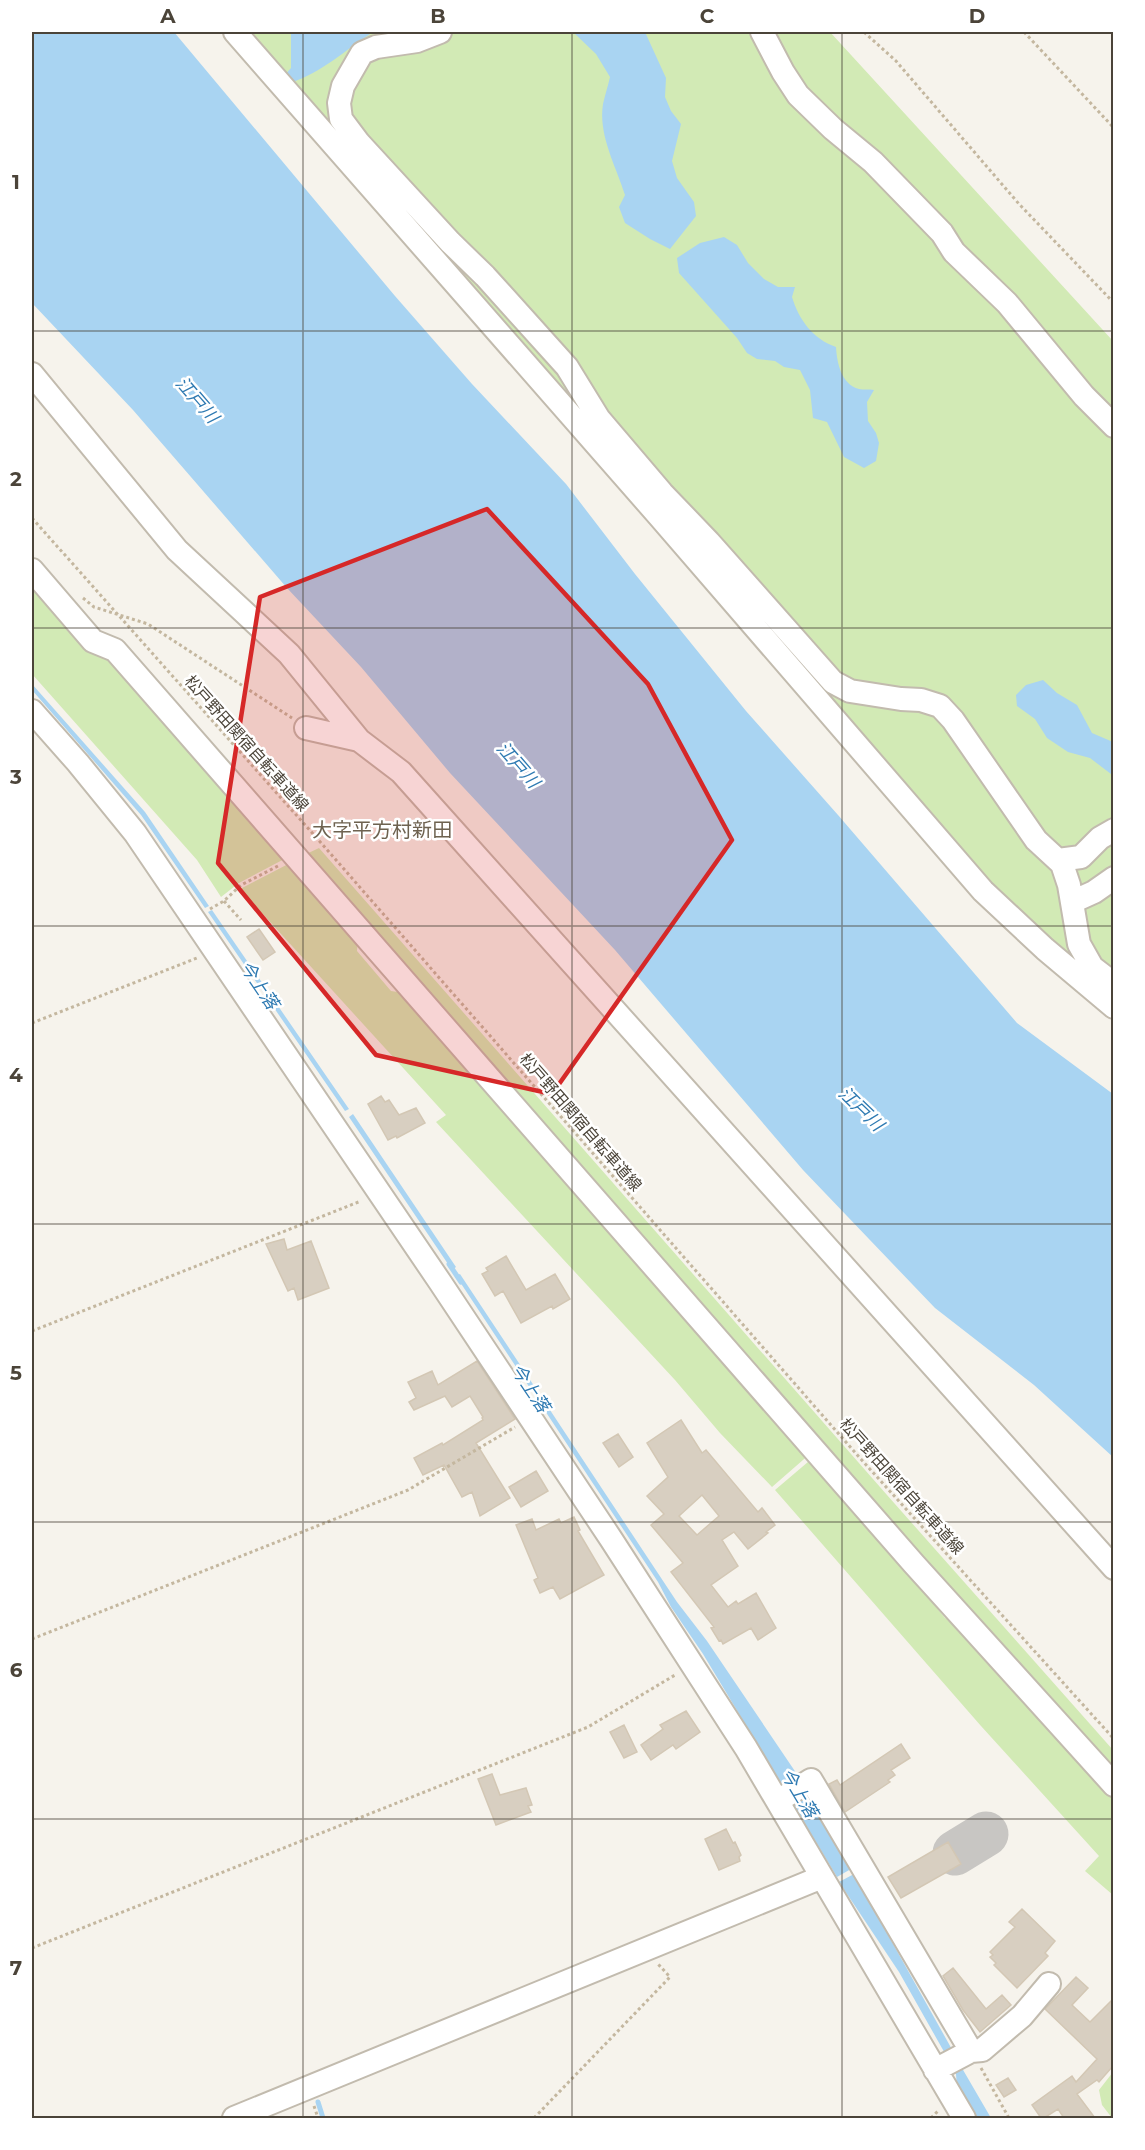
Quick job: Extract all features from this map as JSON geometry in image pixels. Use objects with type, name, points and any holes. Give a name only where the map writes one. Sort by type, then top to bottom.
[{"type":"street","points":[[235,32],[660,516],[983,891],[1045,949],[1113,1007]]},
{"type":"street","points":[[440,32],[417,41],[376,47],[362,53],[344,86],[340,99],[341,119],[359,144],[450,242],[485,276],[567,367],[598,419],[662,494],[709,542],[833,682],[850,691],[901,699],[921,699],[940,706],[953,720],[1036,840],[1062,864],[1079,944],[1092,968],[1113,984]]},
{"type":"street","points":[[762,32],[798,95],[833,129],[873,162],[928,218],[942,233],[954,252],[1006,303],[1084,396],[1113,426]]},
{"type":"street","points":[[304,110],[340,99]]},
{"type":"street","points":[[32,374],[177,550],[289,654],[359,740],[400,772],[1113,1568]]},
{"type":"street","points":[[32,570],[93,641],[114,650],[985,1644],[1113,1785]]},
{"type":"street","points":[[32,711],[117,809],[215,951],[531,1419],[780,1800],[822,1877],[953,2060]]},
{"type":"street","points":[[306,728],[359,740]]},
{"type":"street","points":[[1058,860],[1081,857],[1100,838],[1113,830]]},
{"type":"street","points":[[1045,949],[1073,910],[1113,878]]},
{"type":"street","points":[[780,1800],[812,1780],[953,2060],[964,2118]]},
{"type":"street","points":[[234,2118],[822,1877]]},
{"type":"street","points":[[953,2060],[982,2050],[1022,2016],[1049,1984]]},
{"type":"path","points":[[864,32],[896,61],[1019,204],[1113,303]]},
{"type":"path","points":[[1024,32],[1113,128]]},
{"type":"path","name":"松戸野田関宿自転車道線","points":[[32,519],[322,844],[859,1457],[1113,1739]]},
{"type":"path","points":[[76,592],[94,607],[148,624],[306,728]]},
{"type":"path","points":[[219,904],[241,885]]},
{"type":"path","points":[[224,901],[241,920]]},
{"type":"path","points":[[32,1023],[215,951]]},
{"type":"path","points":[[32,1331],[379,1194]]},
{"type":"path","points":[[32,1639],[408,1490],[531,1419]]},
{"type":"path","points":[[32,1948],[588,1727],[692,1665]]},
{"type":"path","points":[[534,2118],[670,1977],[645,1951]]},
{"type":"path","points":[[953,2060],[1009,2118]]},
{"type":"highlighted area","points":[[487,509],[648,684],[732,840],[552,1094],[376,1055],[218,863],[260,597]]},
{"type":"green space","points":[[229,32],[830,32],[1113,341],[1113,1021],[1035,937]]},
{"type":"green space","points":[[32,581],[112,653],[290,856],[239,883],[221,897],[197,860],[32,674]]},
{"type":"green space","points":[[319,848],[1113,1750],[1113,1774],[300,857]]},
{"type":"green space","points":[[294,861],[358,936],[357,951],[391,991],[411,994],[811,1453],[772,1487],[436,1122],[446,1115],[240,889]]},
{"type":"green space","points":[[815,1456],[945,1618],[964,1627],[1113,1789],[1113,1895],[1085,1871],[1099,1856],[981,1726],[775,1490]]},
{"type":"green space","points":[[1113,2072],[1114,2118],[1112,2118],[1102,2105],[1099,2090]]},
{"type":"water","name":"江戸川","points":[[32,32],[174,32],[395,296],[472,384],[566,484],[635,574],[746,711],[1017,1023],[1113,1094],[1113,1457],[1034,1385],[935,1308],[803,1170],[615,950],[450,773],[361,667],[287,588],[133,410],[32,303]]},
{"type":"water","points":[[291,32],[373,32],[323,67],[290,83],[283,77],[291,68]]},
{"type":"water","points":[[573,32],[645,32],[666,78],[665,97],[671,111],[681,124],[672,161],[677,178],[694,202],[696,216],[670,249],[625,223],[619,207],[625,195],[603,127],[603,104],[610,77],[596,54]]},
{"type":"water","points":[[724,237],[737,245],[748,263],[764,279],[778,287],[795,287],[792,297],[803,321],[820,339],[836,347],[837,360],[844,378],[859,389],[874,390],[867,402],[868,421],[879,443],[876,461],[864,468],[844,457],[827,422],[813,418],[810,390],[800,370],[784,367],[775,361],[757,359],[747,353],[737,338],[679,273],[677,258],[700,243]]},
{"type":"water","points":[[1043,680],[1057,693],[1077,705],[1092,733],[1113,742],[1113,773],[1111,774],[1090,758],[1068,752],[1047,738],[1035,719],[1017,706],[1016,695],[1026,685]]},
{"type":"water","points":[[32,684],[145,812],[209,906],[205,908],[141,815],[32,690]]},
{"type":"water","points":[[212,910],[349,1109],[345,1111],[208,912]]},
{"type":"water","points":[[353,1114],[456,1267],[452,1270],[349,1117]]},
{"type":"water","points":[[460,1274],[677,1602],[707,1641],[807,1789],[851,1869],[837,1877],[703,1654],[671,1607],[658,1582],[456,1276]]},
{"type":"water","points":[[854,1874],[954,2053],[947,2057],[899,1972],[839,1882]]},
{"type":"water","points":[[959,2063],[991,2118],[975,2118],[957,2089],[956,2074],[952,2067]]},
{"type":"building","points":[[259,929],[275,952],[263,960],[247,937]]},
{"type":"building","points":[[381,1096],[385,1102],[389,1100],[399,1115],[416,1108],[425,1123],[397,1138],[396,1136],[388,1140],[368,1104]]},
{"type":"building","points":[[284,1239],[287,1250],[311,1241],[329,1288],[298,1300],[294,1288],[288,1291],[266,1244]]},
{"type":"building","points":[[506,1256],[526,1290],[555,1274],[570,1299],[521,1323],[503,1291],[495,1296],[482,1274],[488,1271],[486,1268]]},
{"type":"building","points":[[477,1361],[515,1419],[476,1443],[510,1498],[480,1516],[472,1492],[462,1497],[444,1465],[423,1475],[414,1458],[442,1443],[443,1445],[483,1420],[483,1417],[470,1396],[452,1407],[445,1396],[414,1410],[409,1402],[416,1398],[408,1382],[432,1371],[438,1385]]},
{"type":"building","points":[[681,1420],[702,1453],[706,1450],[758,1512],[762,1508],[775,1525],[748,1549],[734,1532],[722,1540],[738,1566],[711,1585],[728,1607],[756,1593],[776,1628],[758,1640],[751,1628],[723,1644],[721,1640],[719,1641],[711,1628],[714,1627],[671,1572],[683,1563],[651,1525],[664,1514],[647,1496],[668,1477],[647,1443]],"holes":[[[702,1495],[719,1516],[697,1535],[679,1516]]]},
{"type":"building","points":[[618,1434],[633,1457],[619,1467],[603,1443]]},
{"type":"building","points":[[536,1471],[548,1491],[521,1507],[509,1487]]},
{"type":"building","points":[[574,1517],[580,1530],[578,1531],[604,1575],[560,1599],[553,1587],[540,1593],[534,1580],[538,1578],[516,1525],[532,1519],[536,1530],[559,1519],[561,1523]]},
{"type":"building","points":[[686,1711],[700,1732],[676,1749],[673,1745],[651,1760],[641,1745],[663,1729],[660,1725]]},
{"type":"building","points":[[624,1725],[637,1752],[624,1758],[610,1732]]},
{"type":"building","points":[[901,1744],[910,1758],[891,1770],[895,1775],[888,1780],[890,1782],[845,1812],[829,1784],[837,1780],[840,1785]]},
{"type":"building","points":[[492,1774],[500,1795],[526,1788],[532,1805],[528,1806],[531,1812],[496,1825],[478,1779]]},
{"type":"building","points":[[726,1829],[741,1855],[740,1861],[719,1870],[705,1839]]},
{"type":"building","points":[[948,1842],[961,1864],[901,1898],[888,1877]]},
{"type":"building","points":[[1022,1909],[1055,1941],[1045,1953],[1048,1956],[1017,1988],[994,1965],[996,1963],[990,1957],[993,1955],[990,1952],[1015,1927],[1009,1922]]},
{"type":"building","points":[[953,1968],[986,2009],[1002,1995],[1011,2005],[980,2032],[963,2010],[943,1976]]},
{"type":"building","points":[[1076,1977],[1088,1988],[1072,2005],[1090,2022],[1113,1999],[1113,2066],[1099,2082],[1097,2080],[1077,2094],[1095,2118],[1064,2118],[1058,2109],[1041,2118],[1032,2105],[1072,2076],[1076,2082],[1097,2059],[1045,2009]]},
{"type":"building","points":[[1008,2078],[1016,2090],[1004,2097],[996,2085]]},
{"type":"waterway","name":"今上落","points":[[449,1264],[461,1282]]},
{"type":"waterway","points":[[318,2102],[323,2118]]},
{"type":"taxiway","points":[[955,1853],[986,1834]]},
{"type":"district","name":"大字平方村新田","points":[[382,830]]}]
